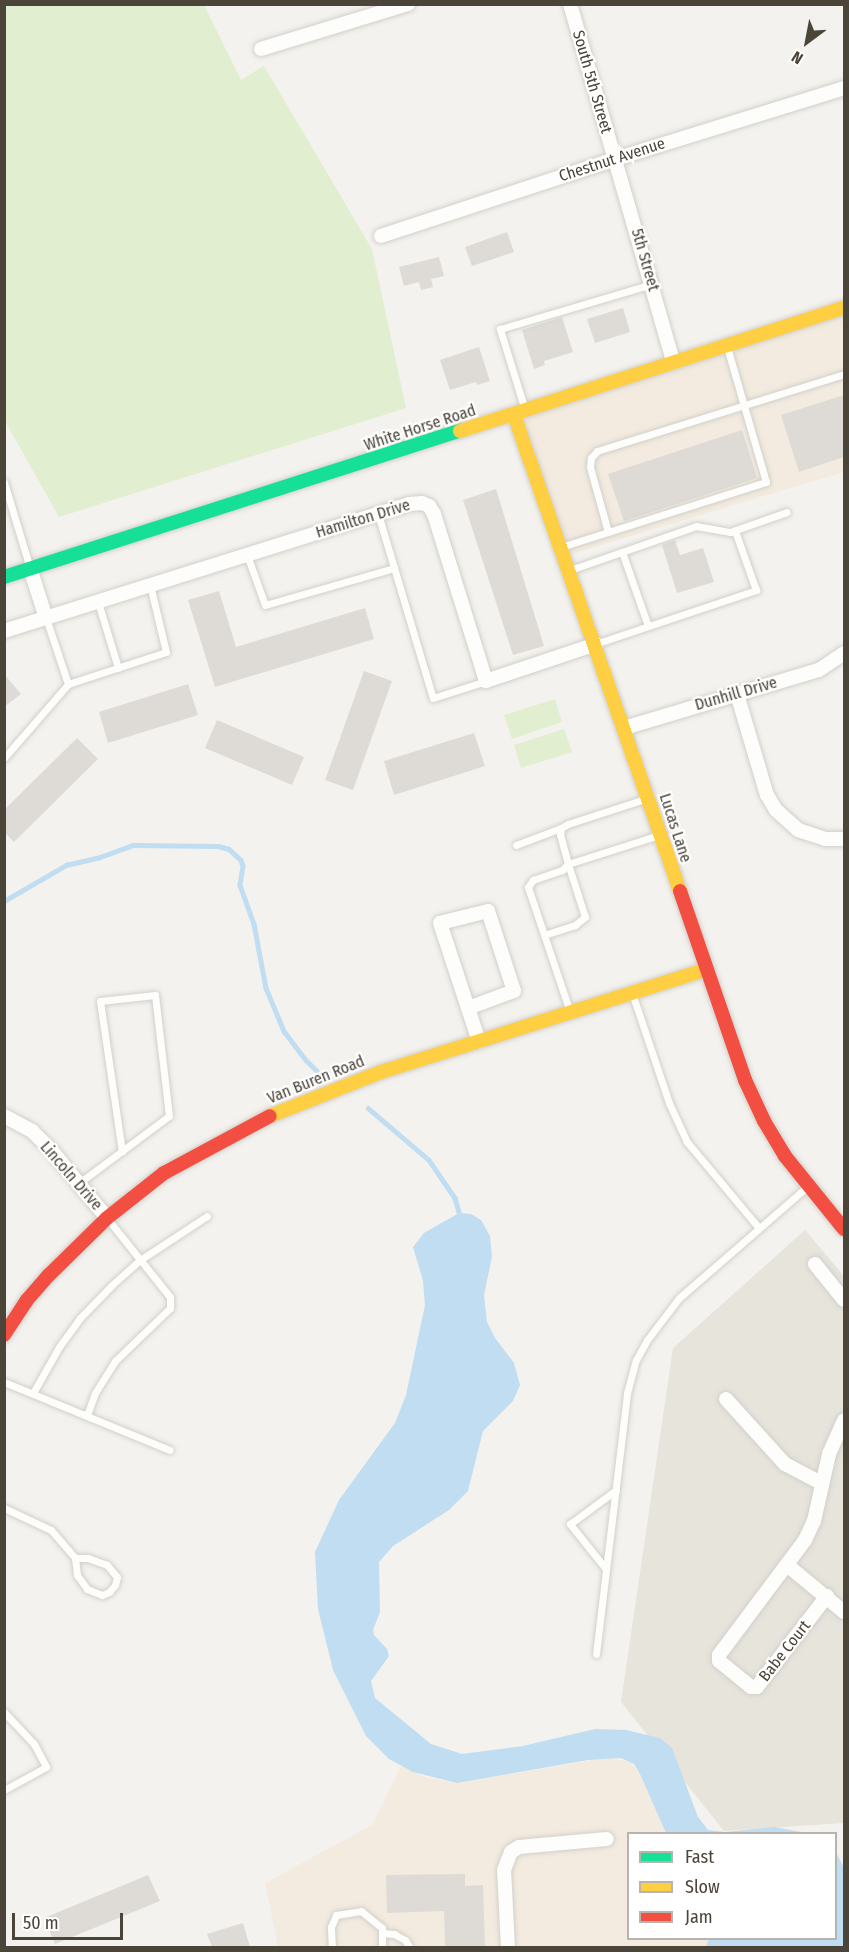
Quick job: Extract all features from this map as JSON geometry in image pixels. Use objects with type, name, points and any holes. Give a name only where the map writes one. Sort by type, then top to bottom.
[{"type":"street","points":[[261,49],[408,4]]},
{"type":"street","name":"South 5th Street","points":[[570,4],[615,159]]},
{"type":"street","name":"Chestnut Avenue","points":[[381,236],[615,159],[844,88]]},
{"type":"street","name":"5th Street","points":[[615,159],[673,363]]},
{"type":"street","name":"White Horse Road","points":[[4,577],[844,308]]},
{"type":"street","name":"Lucas Lane","points":[[519,413],[561,547],[745,1080],[764,1121],[785,1156],[844,1229]]},
{"type":"street","name":"Hamilton Drive","points":[[4,631],[410,504],[422,503],[434,514],[486,681]]},
{"type":"street","points":[[30,568],[46,618]]},
{"type":"street","points":[[486,681],[596,644]]},
{"type":"street","name":"Dunhill Drive","points":[[624,728],[819,670],[844,653]]},
{"type":"street","points":[[737,694],[767,795],[776,810],[798,830],[825,839],[844,839]]},
{"type":"street","points":[[468,1008],[514,991],[488,910],[440,923],[478,1041]]},
{"type":"street","name":"Van Buren Road","points":[[4,1335],[27,1300],[49,1275],[107,1218],[164,1173],[267,1117],[381,1072],[706,969]]},
{"type":"street","name":"Lincoln Drive","points":[[4,1116],[32,1131],[107,1218]]},
{"type":"street","points":[[815,1264],[844,1300]]},
{"type":"street","points":[[726,1399],[785,1464],[821,1483]]},
{"type":"street","points":[[844,1420],[829,1454],[814,1521],[805,1540],[788,1565],[844,1612]]},
{"type":"street","name":"Babe Court","points":[[788,1565],[719,1655],[719,1661],[736,1676],[751,1687],[758,1687],[764,1682],[827,1596]]},
{"type":"street","points":[[508,1947],[504,1870],[511,1852],[519,1847],[608,1839]]},
{"type":"lane","points":[[519,413],[500,329],[652,284]]},
{"type":"lane","points":[[561,547],[766,482],[727,345]]},
{"type":"lane","points":[[608,532],[590,467],[594,454],[844,374]]},
{"type":"lane","points":[[4,482],[30,568]]},
{"type":"lane","points":[[570,570],[696,526],[730,532],[787,512]]},
{"type":"lane","points":[[378,514],[433,699],[486,681]]},
{"type":"lane","points":[[596,644],[756,590],[735,531]]},
{"type":"lane","points":[[622,552],[648,626]]},
{"type":"lane","points":[[247,555],[265,605],[394,568]]},
{"type":"lane","points":[[4,758],[68,684],[166,652],[150,585]]},
{"type":"lane","points":[[98,602],[118,668]]},
{"type":"lane","points":[[46,618],[68,684]]},
{"type":"lane","points":[[516,845],[568,824],[648,798]]},
{"type":"lane","points":[[544,935],[576,925],[585,917],[560,835],[561,828]]},
{"type":"lane","points":[[570,1012],[528,886],[533,880],[562,870],[568,864],[659,835]]},
{"type":"lane","points":[[632,993],[669,1103],[687,1142],[758,1227]]},
{"type":"lane","points":[[79,1184],[169,1116],[155,995],[100,1001],[122,1151]]},
{"type":"lane","points":[[596,1654],[627,1393],[636,1360],[647,1340],[680,1298],[758,1227],[808,1186]]},
{"type":"lane","points":[[33,1393],[59,1347],[80,1318],[140,1260],[207,1216]]},
{"type":"lane","points":[[87,1415],[95,1393],[115,1361],[170,1308],[170,1297],[107,1218]]},
{"type":"lane","points":[[4,1382],[170,1450]]},
{"type":"lane","points":[[606,1569],[570,1524],[616,1490]]},
{"type":"lane","points":[[4,1508],[51,1530],[75,1558],[77,1575],[87,1589],[95,1594],[109,1592],[115,1585],[117,1577],[114,1571],[100,1561],[75,1558]]},
{"type":"lane","points":[[4,1712],[34,1744],[46,1767],[4,1790]]},
{"type":"lane","points":[[332,1947],[331,1927],[336,1916],[361,1911],[375,1920],[382,1929],[382,1947]]},
{"type":"lane","points":[[382,1933],[394,1934],[405,1940],[410,1947]]},
{"type":"shaded area","points":[[844,308],[844,472],[565,556],[514,415]]},
{"type":"shaded area","points":[[805,1230],[844,1276],[844,1823],[724,1831],[621,1702],[673,1348]]},
{"type":"shaded area","points":[[605,1758],[629,1761],[640,1774],[666,1832],[627,1832],[627,1940],[709,1940],[707,1948],[278,1947],[265,1883],[372,1825],[401,1766],[424,1777],[457,1783]]},
{"type":"green space","points":[[4,5],[204,5],[241,80],[264,66],[372,249],[406,408],[59,517],[5,421]]},
{"type":"green space","points":[[555,699],[562,722],[512,739],[504,715]]},
{"type":"green space","points":[[564,729],[572,752],[521,768],[514,745]]},
{"type":"water","points":[[459,1213],[471,1214],[481,1220],[490,1236],[492,1257],[484,1295],[487,1322],[495,1338],[514,1363],[520,1385],[513,1401],[483,1431],[468,1491],[449,1510],[393,1546],[379,1562],[380,1612],[373,1630],[374,1635],[387,1649],[389,1656],[371,1681],[375,1698],[431,1744],[462,1754],[523,1746],[595,1729],[626,1730],[660,1738],[672,1748],[698,1817],[708,1830],[725,1832],[666,1832],[634,1764],[621,1758],[588,1760],[457,1783],[413,1772],[389,1759],[366,1736],[333,1670],[318,1609],[315,1552],[339,1500],[395,1423],[406,1395],[425,1305],[423,1281],[413,1247],[424,1233]]},
{"type":"water","points":[[775,1827],[802,1832],[725,1832]]},
{"type":"water","points":[[837,1854],[844,1868],[844,1947],[706,1947],[709,1940],[837,1940]]},
{"type":"building","points":[[507,232],[514,252],[472,266],[465,247]]},
{"type":"building","points":[[439,257],[444,276],[431,279],[433,287],[421,290],[419,282],[404,286],[399,267]]},
{"type":"building","points":[[623,308],[630,332],[595,343],[587,319]]},
{"type":"building","points":[[562,317],[573,352],[544,361],[545,365],[534,369],[522,330]]},
{"type":"building","points":[[479,347],[490,381],[477,385],[476,382],[450,390],[440,360]]},
{"type":"building","points":[[844,395],[844,457],[799,472],[781,415]]},
{"type":"building","points":[[742,430],[757,478],[624,521],[608,474]]},
{"type":"building","points":[[496,489],[544,646],[513,655],[463,500]]},
{"type":"building","points":[[675,540],[680,555],[703,548],[714,582],[677,593],[662,545]]},
{"type":"building","points":[[219,591],[236,647],[365,608],[374,639],[215,687],[188,600]]},
{"type":"building","points":[[364,671],[392,681],[353,790],[325,780]]},
{"type":"building","points":[[4,674],[21,694],[4,707]]},
{"type":"building","points":[[188,684],[198,715],[108,743],[99,712]]},
{"type":"building","points":[[217,720],[304,757],[292,785],[205,748]]},
{"type":"building","points":[[474,733],[485,766],[394,795],[384,761]]},
{"type":"building","points":[[77,738],[98,759],[14,842],[4,832],[4,810]]},
{"type":"building","points":[[465,1874],[465,1886],[483,1885],[485,1947],[445,1947],[444,1911],[387,1913],[386,1875]]},
{"type":"building","points":[[148,1875],[160,1901],[55,1944],[44,1918]]},
{"type":"building","points":[[243,1923],[250,1947],[212,1947],[207,1934]]},
{"type":"waterway","points":[[4,901],[66,865],[100,857],[133,845],[218,846],[229,849],[241,860],[243,866],[240,885],[254,924],[266,988],[284,1031],[306,1060],[322,1076]]},
{"type":"waterway","points":[[368,1108],[429,1160],[455,1198],[461,1219]]},
{"type":"traffic: fast","points":[[4,577],[460,431]]},
{"type":"traffic: slow","points":[[460,431],[844,308]]},
{"type":"traffic: slow","points":[[514,415],[680,891]]},
{"type":"traffic: slow","points":[[270,1116],[381,1072],[707,969]]},
{"type":"traffic: jam","points":[[680,891],[745,1080],[764,1121],[785,1156],[844,1229]]},
{"type":"traffic: jam","points":[[4,1335],[27,1300],[49,1275],[107,1218],[164,1173],[270,1116]]}]
